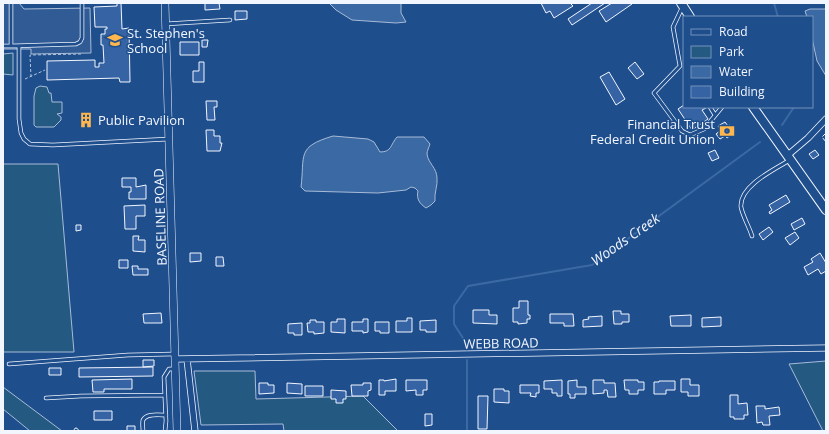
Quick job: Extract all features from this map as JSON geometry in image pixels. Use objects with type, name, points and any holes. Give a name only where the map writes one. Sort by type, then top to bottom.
[{"type":"main road","points":[[682,5],[689,16]]},
{"type":"main road","points":[[754,108],[826,210]]},
{"type":"street","name":"BASELINE ROAD","points":[[165,3],[177,431]]},
{"type":"street","points":[[789,157],[826,118]]},
{"type":"street","name":"WEBB ROAD","points":[[175,357],[187,359],[826,348]]},
{"type":"street","points":[[187,359],[194,431]]},
{"type":"lane","points":[[11,3],[11,46]]},
{"type":"lane","points":[[3,46],[76,44],[80,42],[82,38],[82,3]]},
{"type":"lane","points":[[680,66],[673,27],[682,5]]},
{"type":"lane","points":[[166,24],[230,20]]},
{"type":"lane","points":[[18,46],[19,119],[21,133],[24,139],[30,144],[52,145],[169,139]]},
{"type":"lane","points":[[680,66],[654,93],[682,131],[690,134],[704,129],[721,108]]},
{"type":"lane","points":[[711,108],[715,115]]},
{"type":"lane","points":[[752,236],[741,205],[744,194],[754,183],[789,157]]},
{"type":"lane","points":[[9,364],[128,355],[175,357]]},
{"type":"lane","points":[[165,431],[166,415],[164,377],[169,369],[176,369]]},
{"type":"lane","points":[[46,398],[165,395]]},
{"type":"lane","points":[[143,431],[143,421],[146,417],[152,415],[166,415]]},
{"type":"path","points":[[31,76],[30,55],[82,54]]},
{"type":"path","points":[[25,79],[45,70]]},
{"type":"green space","points":[[13,53],[13,75],[3,74],[3,54]]},
{"type":"green space","points":[[40,86],[47,87],[49,93],[51,93],[52,102],[62,102],[62,113],[57,114],[61,117],[61,120],[54,127],[36,127],[34,125],[34,96],[36,88]]},
{"type":"green space","points":[[3,164],[58,164],[74,352],[3,352]]},
{"type":"green space","points":[[826,361],[826,431],[823,431],[789,364]]},
{"type":"green space","points":[[194,371],[255,371],[256,399],[363,396],[398,431],[284,431],[283,424],[201,425]]},
{"type":"green space","points":[[3,387],[62,431],[30,431],[3,409]]},
{"type":"shaded area","points":[[3,3],[19,3],[24,9],[90,8],[91,53],[31,54],[31,49],[3,49]]},
{"type":"water","points":[[329,3],[401,3],[401,13],[406,22],[396,23],[352,20],[336,10]]},
{"type":"water","points":[[810,9],[826,9],[826,76],[817,61],[813,43],[813,16],[807,16],[805,11]]},
{"type":"water","points":[[333,136],[368,139],[374,142],[380,152],[387,151],[397,137],[424,137],[430,144],[427,154],[437,174],[435,201],[426,208],[419,201],[418,191],[411,187],[406,190],[378,193],[305,191],[301,187],[303,160],[305,154],[313,144]]},
{"type":"building","name":"St. Stephen's School","points":[[117,3],[121,3],[122,29],[129,28],[130,82],[120,82],[119,78],[47,80],[47,61],[95,60],[95,67],[99,67],[99,63],[104,63],[101,34],[105,34],[105,29],[107,29],[107,27],[95,27],[94,7],[117,6]]},
{"type":"building","points":[[205,3],[219,3],[220,9],[205,10]]},
{"type":"building","points":[[541,3],[574,3],[571,4],[573,6],[554,18],[550,11],[546,13]]},
{"type":"building","points":[[592,3],[605,3],[572,25],[568,19]]},
{"type":"building","points":[[612,3],[632,4],[606,22],[599,11]]},
{"type":"building","points":[[235,11],[247,11],[247,19],[235,20]]},
{"type":"building","points":[[202,40],[208,40],[207,47],[202,47]]},
{"type":"building","points":[[180,42],[199,42],[199,55],[180,55]]},
{"type":"building","points":[[199,62],[204,62],[204,82],[193,82],[193,71],[199,71]]},
{"type":"building","points":[[635,62],[644,74],[637,79],[628,68]]},
{"type":"building","points":[[609,72],[625,99],[616,105],[600,77]]},
{"type":"building","points":[[206,101],[217,101],[217,107],[214,107],[215,120],[207,120]]},
{"type":"building","points":[[683,106],[683,108],[706,108],[702,110],[708,119],[692,130],[678,109]]},
{"type":"building","name":"Public Pavilion","points":[[82,116],[89,116],[89,125],[82,125]]},
{"type":"building","name":"Financial Trust Federal Credit Union","points":[[725,122],[728,126],[730,125],[735,132],[727,138],[725,136],[720,139],[716,134],[721,130],[718,126]]},
{"type":"building","points":[[206,130],[214,130],[214,136],[220,136],[220,143],[222,143],[220,151],[207,151]]},
{"type":"building","points":[[715,150],[719,158],[712,161],[708,153]]},
{"type":"building","points":[[815,150],[819,155],[813,159],[809,154]]},
{"type":"building","points":[[122,178],[136,178],[136,187],[146,185],[146,199],[129,199],[131,187],[122,187]]},
{"type":"building","points":[[786,195],[790,202],[770,214],[769,212],[772,210],[769,205]]},
{"type":"building","points":[[145,205],[145,216],[136,216],[136,229],[125,229],[124,206]]},
{"type":"building","points":[[802,218],[805,224],[794,230],[791,224]]},
{"type":"building","points":[[76,225],[81,225],[81,230],[76,231]]},
{"type":"building","points":[[769,227],[773,232],[763,240],[759,234]]},
{"type":"building","points":[[795,232],[799,238],[790,245],[785,238]]},
{"type":"building","points":[[133,236],[139,236],[138,240],[145,240],[145,252],[133,251]]},
{"type":"building","points":[[190,253],[201,253],[201,261],[190,262]]},
{"type":"building","points":[[820,253],[826,263],[826,271],[821,274],[818,269],[808,275],[804,267],[813,262],[811,259]]},
{"type":"building","points":[[216,257],[223,257],[224,266],[216,266]]},
{"type":"building","points":[[119,260],[128,260],[128,268],[119,268]]},
{"type":"building","points":[[132,266],[138,266],[138,269],[148,269],[148,275],[133,275]]},
{"type":"building","points":[[519,301],[528,301],[528,315],[530,315],[530,319],[527,319],[527,323],[518,324],[518,322],[513,322],[513,308],[519,308]]},
{"type":"building","points":[[473,310],[489,310],[489,315],[497,315],[497,324],[473,323]]},
{"type":"building","points":[[613,311],[621,311],[621,314],[629,314],[629,322],[614,324]]},
{"type":"building","points":[[161,313],[162,323],[144,323],[143,314]]},
{"type":"building","points":[[550,314],[573,314],[574,326],[564,326],[564,323],[550,323]]},
{"type":"building","points":[[691,315],[691,326],[671,326],[670,316]]},
{"type":"building","points":[[602,316],[602,326],[583,327],[583,320],[589,319],[588,317]]},
{"type":"building","points":[[721,317],[721,326],[702,327],[702,318]]},
{"type":"building","points":[[407,318],[412,318],[412,332],[396,332],[396,321],[407,321]]},
{"type":"building","points":[[337,319],[345,319],[345,333],[331,332],[331,322],[337,322]]},
{"type":"building","points":[[363,319],[368,319],[368,332],[363,333],[363,331],[352,331],[352,322],[363,322]]},
{"type":"building","points":[[310,320],[324,322],[324,333],[314,334],[314,332],[308,332],[307,323],[310,323]]},
{"type":"building","points":[[436,320],[436,332],[426,332],[426,330],[420,330],[420,321]]},
{"type":"building","points":[[375,322],[389,322],[389,333],[380,333],[380,331],[375,331]]},
{"type":"building","points":[[302,323],[302,335],[288,333],[288,324]]},
{"type":"building","points":[[143,360],[154,360],[154,366],[143,367]]},
{"type":"building","points":[[153,367],[153,376],[79,377],[79,368]]},
{"type":"building","points":[[49,368],[61,368],[61,375],[49,375]]},
{"type":"building","points":[[132,379],[132,389],[104,389],[104,392],[93,392],[92,380]]},
{"type":"building","points":[[396,379],[396,391],[385,391],[385,395],[379,395],[379,380],[384,381]]},
{"type":"building","points":[[681,379],[690,379],[690,385],[699,385],[699,396],[688,396],[688,392],[681,392]]},
{"type":"building","points":[[406,380],[427,380],[427,390],[423,390],[423,395],[416,395],[416,390],[406,391]]},
{"type":"building","points":[[562,380],[562,396],[557,396],[557,393],[552,393],[552,389],[544,389],[544,381]]},
{"type":"building","points":[[577,380],[577,387],[586,387],[586,394],[575,394],[575,398],[570,398],[570,394],[568,394],[568,381]]},
{"type":"building","points":[[593,380],[604,380],[604,383],[615,383],[616,397],[608,397],[607,390],[604,390],[604,393],[593,394]]},
{"type":"building","points":[[624,380],[638,380],[638,382],[644,382],[644,390],[638,390],[638,394],[629,394],[629,390],[625,390]]},
{"type":"building","points":[[675,381],[675,390],[666,390],[666,394],[654,394],[654,382]]},
{"type":"building","points":[[259,383],[274,385],[274,393],[259,394]]},
{"type":"building","points":[[287,383],[302,384],[302,394],[287,393]]},
{"type":"building","points":[[363,383],[371,383],[371,390],[368,391],[368,396],[352,396],[351,385],[363,385]]},
{"type":"building","points":[[520,385],[539,385],[539,393],[536,393],[536,397],[530,396],[531,393],[520,393]]},
{"type":"building","points":[[305,386],[323,386],[323,396],[305,396]]},
{"type":"building","points":[[494,389],[504,389],[504,391],[509,391],[509,403],[494,402]]},
{"type":"building","points":[[331,390],[346,391],[346,399],[343,399],[343,403],[336,403],[336,399],[331,399]]},
{"type":"building","points":[[730,395],[738,395],[738,404],[747,403],[748,415],[744,415],[744,419],[734,419],[734,417],[730,417]]},
{"type":"building","points":[[478,396],[488,396],[487,429],[478,429]]},
{"type":"building","points":[[756,406],[765,406],[765,409],[779,407],[780,415],[769,416],[770,425],[763,425],[762,422],[757,423]]},
{"type":"building","points":[[94,411],[112,411],[112,420],[94,420]]},
{"type":"building","points":[[425,414],[432,414],[432,425],[425,426]]},
{"type":"building","points":[[127,426],[135,426],[135,431],[127,431]]},
{"type":"waterway","name":"Woods Creek","points":[[774,3],[778,16]]},
{"type":"waterway","name":"Woods Creek","points":[[782,125],[793,108]]},
{"type":"waterway","name":"Woods Creek","points":[[467,349],[468,346],[454,324],[454,306],[468,286],[592,265],[760,142]]},
{"type":"waterway","name":"Woods Creek","points":[[467,360],[467,431]]},
{"type":"fence","points":[[826,133],[822,137],[826,142]]},
{"type":"place","name":"St. Stephen's School","points":[[115,40]]},
{"type":"place","name":"Public Pavilion","points":[[86,120]]},
{"type":"place","name":"Financial Trust Federal Credit Union","points":[[727,131]]}]
